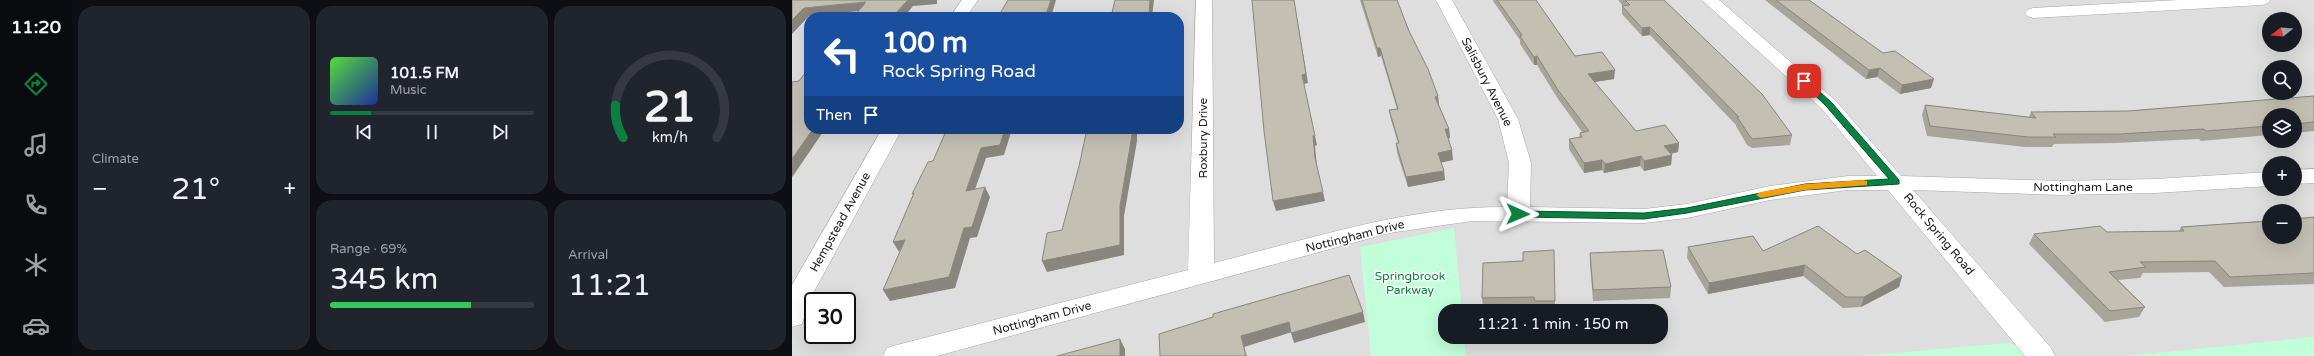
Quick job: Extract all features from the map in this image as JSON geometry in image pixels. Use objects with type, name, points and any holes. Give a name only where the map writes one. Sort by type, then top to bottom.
[{"type":"street","points":[[962,12],[970,0]]},
{"type":"street","name":"Roxbury Drive","points":[[1201,276],[1204,0]]},
{"type":"street","name":"Salisbury Avenue","points":[[1444,0],[1510,126],[1520,163],[1518,214]]},
{"type":"street","name":"Rock Spring Road","points":[[1710,0],[1813,89],[1896,182],[2041,356]]},
{"type":"street","points":[[2033,13],[2262,0]]},
{"type":"street","name":"Hempstead Avenue","points":[[792,317],[797,299],[889,134]]},
{"type":"street","points":[[2302,177],[2314,176]]},
{"type":"street","name":"Nottingham Lane","points":[[1896,182],[2060,188],[2155,186],[2262,180]]},
{"type":"street","name":"Nottingham Drive","points":[[897,356],[1388,226],[1472,214],[1644,216],[1694,209],[1805,187],[1848,183],[1896,182]]},
{"type":"shaded area","points":[[792,0],[2314,0],[2314,356],[792,356]]},
{"type":"green space","name":"Springbrook Parkway","points":[[1454,228],[1461,304],[1438,304],[1438,344],[1465,344],[1466,356],[1371,356],[1360,247]]},
{"type":"green space","points":[[2314,337],[2314,356],[2127,356]]},
{"type":"green space","points":[[2008,343],[2052,356],[1861,356]]},
{"type":"building","points":[[792,0],[908,0],[897,12],[857,12],[866,2],[804,8],[792,20]]},
{"type":"building","points":[[1008,0],[1051,0],[1047,12],[1001,12]]},
{"type":"building","points":[[1115,0],[1150,0],[1149,12],[1112,12]]},
{"type":"building","points":[[1252,0],[1294,0],[1306,74],[1302,75],[1315,136],[1313,136],[1315,158],[1323,192],[1273,201],[1264,131]]},
{"type":"building","points":[[1362,0],[1397,0],[1409,31],[1428,69],[1438,96],[1435,97],[1449,129],[1445,129],[1452,150],[1438,153],[1444,171],[1406,177],[1396,143],[1399,143],[1389,110],[1398,109],[1380,48],[1377,48]]},
{"type":"building","points":[[1497,0],[1536,0],[1575,56],[1602,52],[1615,70],[1588,74],[1636,131],[1665,125],[1679,143],[1664,146],[1672,155],[1644,161],[1641,156],[1605,164],[1602,160],[1584,163],[1569,139],[1582,137],[1580,133],[1589,131],[1558,90],[1537,56],[1534,57],[1520,36],[1522,35]]},
{"type":"building","points":[[1625,0],[1664,0],[1762,94],[1792,135],[1753,139],[1737,117],[1739,117],[1650,27],[1642,28],[1622,6],[1630,5]]},
{"type":"building","points":[[1776,0],[1809,0],[1883,53],[1895,51],[1934,79],[1902,85],[1880,68],[1869,70]]},
{"type":"building","points":[[804,74],[804,134],[810,134],[792,159],[792,82],[799,81]]},
{"type":"building","points":[[2314,96],[2314,122],[2302,123],[2302,108],[2262,108],[2262,127],[2206,131],[2204,129],[2120,134],[2053,134],[2056,137],[2028,137],[1930,126],[1925,105],[2036,118],[2031,112],[2128,111],[2264,100],[2302,100],[2302,97]]},
{"type":"building","points":[[945,134],[1003,134],[1000,145],[981,148],[966,191],[985,187],[972,227],[964,228],[949,277],[883,290],[905,240],[893,242],[914,193],[912,194],[928,162],[933,161]]},
{"type":"building","points":[[1086,134],[1132,134],[1120,206],[1120,245],[1042,261],[1047,233],[1062,230]]},
{"type":"building","points":[[2314,217],[2314,273],[2230,277],[2215,261],[2140,262],[2146,267],[2109,272],[2145,307],[2110,311],[2034,234],[2100,226],[2107,232],[2184,231],[2181,227],[2262,221],[2262,244],[2302,244],[2302,218]]},
{"type":"building","points":[[1818,226],[1857,254],[1865,250],[1902,276],[1864,297],[1846,297],[1805,265],[1709,283],[1688,247],[1753,236],[1763,251]]},
{"type":"building","points":[[1554,250],[1555,301],[1535,301],[1534,297],[1482,298],[1483,263],[1523,261],[1523,252]]},
{"type":"building","points":[[1663,250],[1671,287],[1593,290],[1590,253]]},
{"type":"building","points":[[1349,275],[1363,312],[1291,333],[1289,322],[1241,336],[1246,356],[1160,356],[1159,334],[1213,317],[1213,314]]},
{"type":"building","points":[[1120,339],[1120,356],[1057,356]]},
{"type":"slow traffic","points":[[1761,195],[1805,187],[1863,183]]},
{"type":"route","points":[[1518,214],[1644,216],[1723,204],[1770,193],[1805,187],[1848,183],[1896,182],[1829,105],[1804,81]]}]
